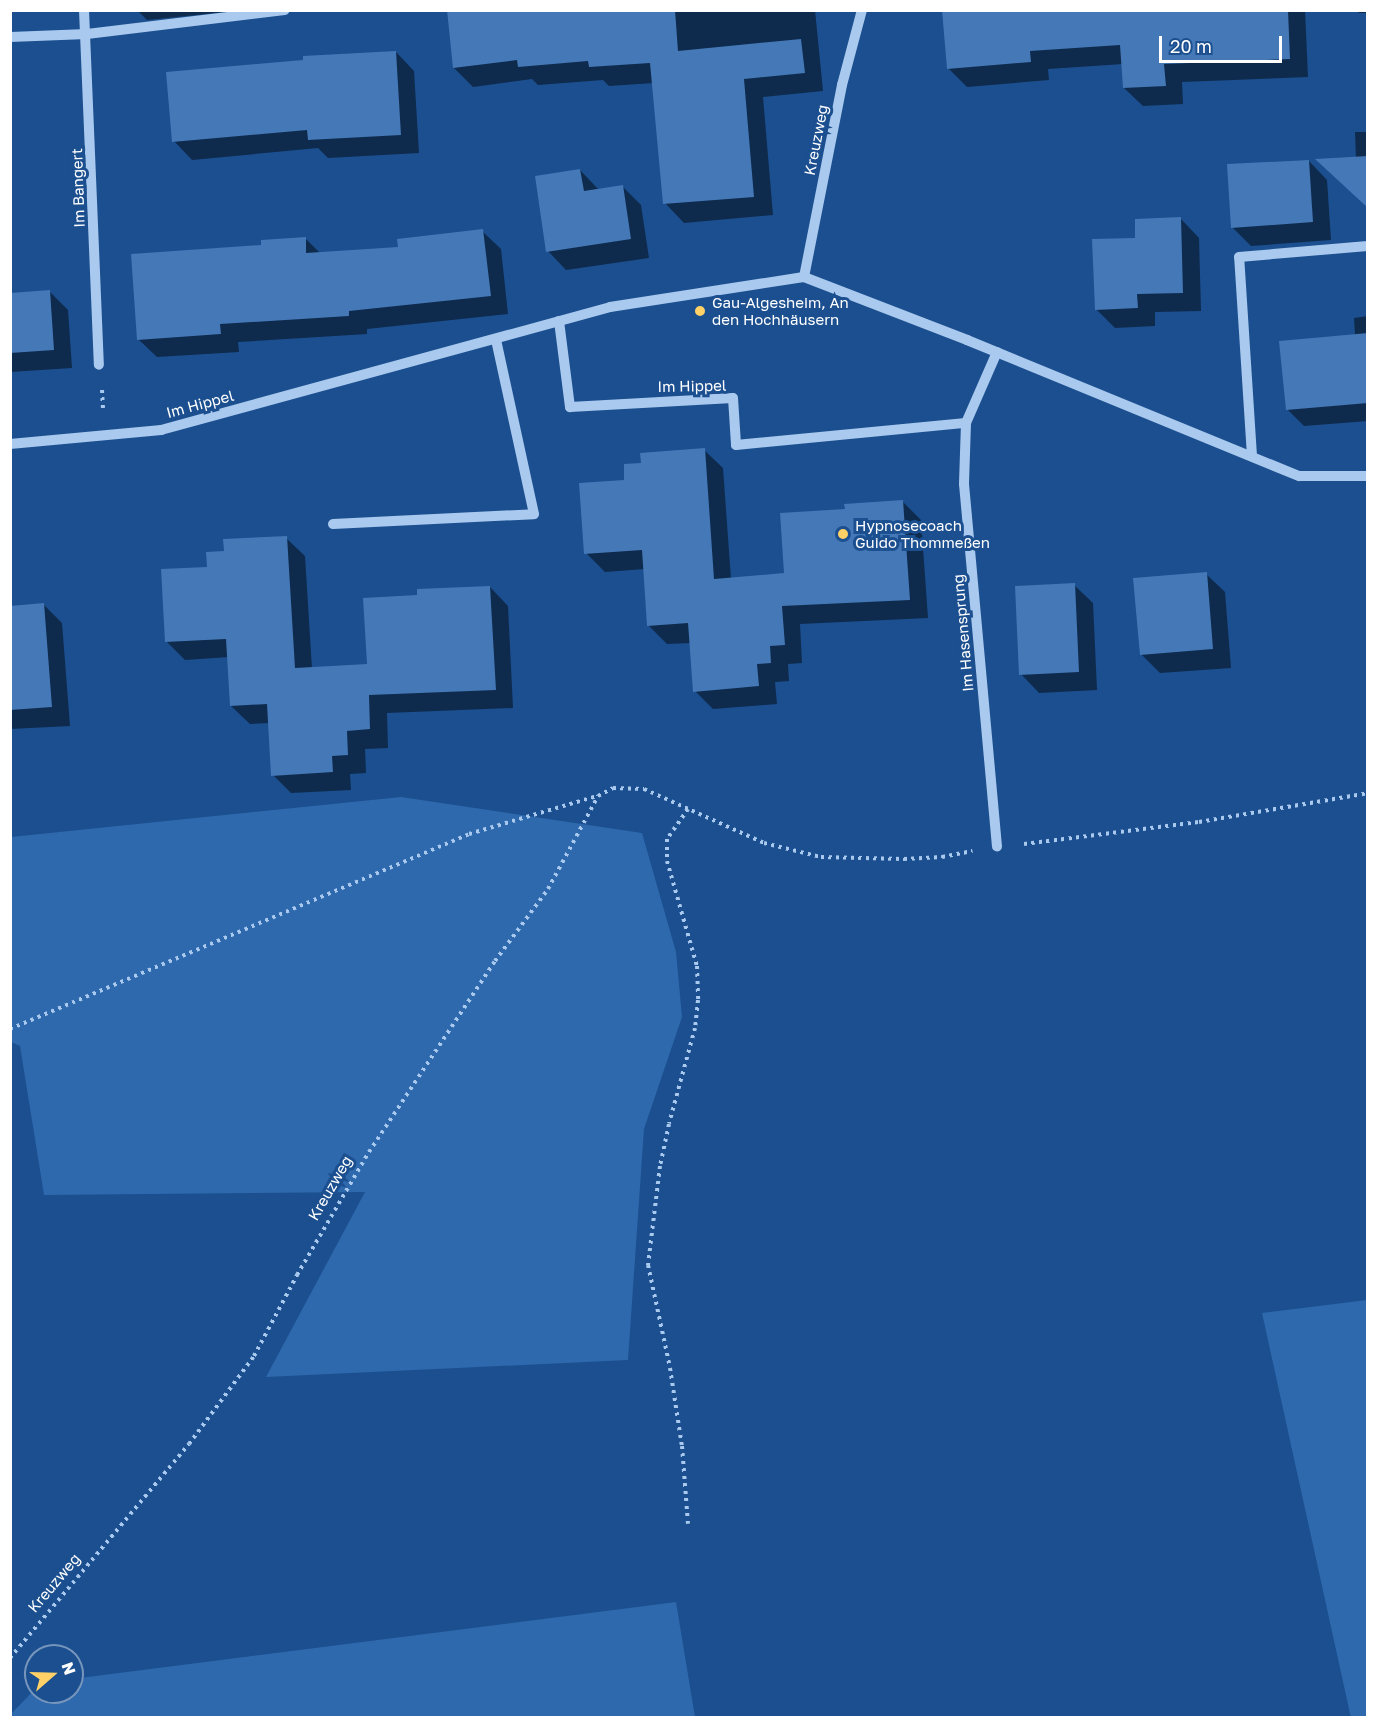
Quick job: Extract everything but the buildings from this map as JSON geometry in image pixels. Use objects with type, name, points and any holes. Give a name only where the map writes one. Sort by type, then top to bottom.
[{"type":"street","name":"Im Bangert","points":[[84,10],[87,34],[99,365]]},
{"type":"street","points":[[10,37],[87,34],[285,10]]},
{"type":"street","name":"Kreuzweg","points":[[804,277],[842,85],[862,10]]},
{"type":"street","points":[[1252,456],[1239,257],[1368,246]]},
{"type":"street","points":[[804,277],[997,352],[1299,476],[1368,476]]},
{"type":"street","name":"Im Hippel","points":[[10,444],[106,437],[161,430],[610,307],[804,277]]},
{"type":"street","name":"Im Hippel","points":[[559,321],[570,407],[733,398],[736,445],[966,423]]},
{"type":"street","points":[[333,524],[534,514],[496,339]]},
{"type":"street","name":"Im Hasensprung","points":[[997,352],[966,423],[964,484],[997,846]]},
{"type":"path","points":[[99,365],[106,437]]},
{"type":"path","points":[[10,1029],[469,834],[598,796],[613,788],[644,789],[687,809],[667,839],[667,861],[698,966],[698,1000],[695,1028],[660,1166],[648,1265],[670,1368],[682,1446],[688,1524]]},
{"type":"path","name":"Kreuzweg","points":[[10,1658],[189,1444],[254,1356],[297,1275],[369,1152],[495,962],[548,889],[598,796]]},
{"type":"shaded area","points":[[401,797],[642,833],[676,952],[682,1017],[644,1129],[628,1360],[266,1377],[365,1192],[44,1195],[20,1046],[11,1042],[11,837]]},
{"type":"shaded area","points":[[1367,1300],[1368,1717],[1351,1718],[1262,1313]]},
{"type":"shaded area","points":[[676,1602],[695,1717],[11,1717],[11,1714],[24,1700],[24,1704],[84,1704],[84,1677]]},
{"type":"place","name":"Gau-Algesheim, An den Hochhäusern","points":[[700,311]]},
{"type":"place","name":"Hypnosecoach Guido Thommeßen","points":[[843,534]]}]
